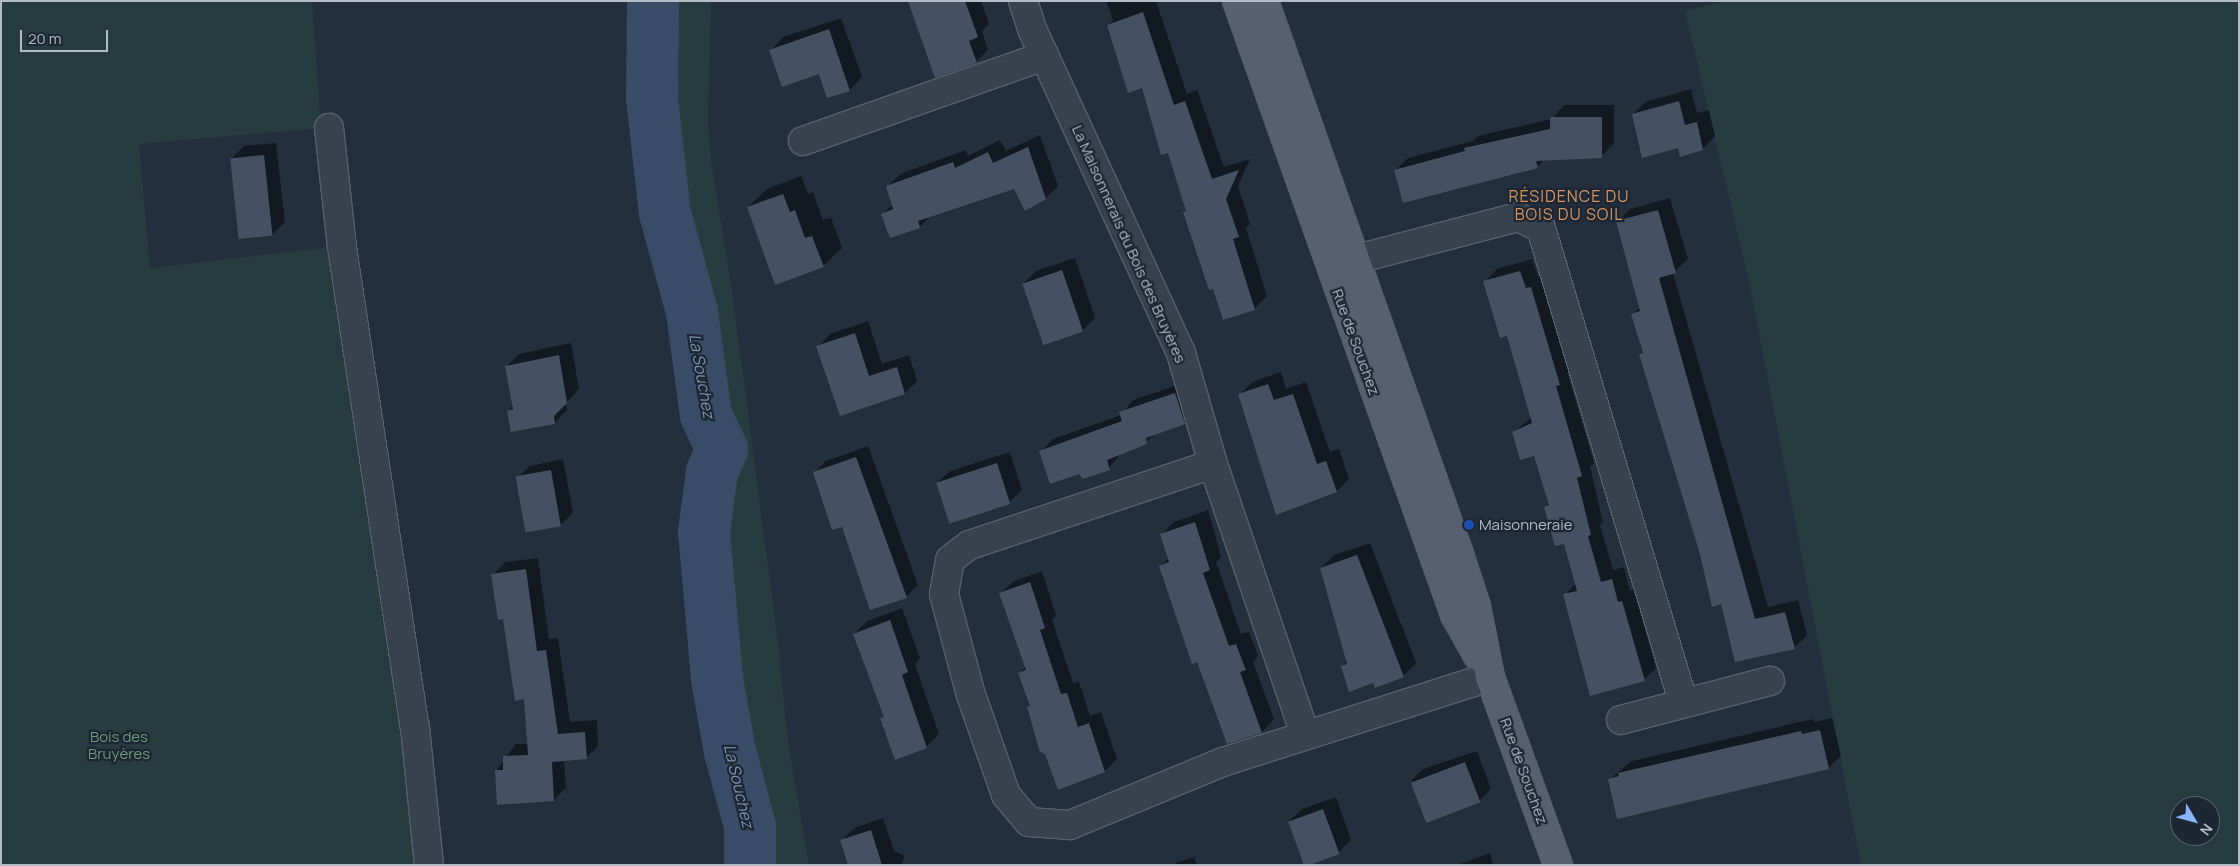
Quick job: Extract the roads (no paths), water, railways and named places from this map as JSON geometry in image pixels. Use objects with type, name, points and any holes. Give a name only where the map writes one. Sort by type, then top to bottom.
[{"type":"main road","name":"Rue de Souchez","points":[[1236,1],[1341,265]]},
{"type":"main road","name":"Rue de Souchez","points":[[1264,1],[1341,265],[1455,615],[1490,677],[1558,865]]},
{"type":"street","name":"La Maisonnerais du Bois des Bruyères","points":[[1023,1],[1044,56],[1181,353],[1213,464],[1305,734]]},
{"type":"street","points":[[803,141],[1044,56]]},
{"type":"street","points":[[329,128],[344,257],[415,727],[429,865]]},
{"type":"street","points":[[1341,265],[1518,217],[1541,228],[1683,702]]},
{"type":"street","points":[[1213,464],[969,545],[950,560],[944,594],[970,692],[1006,795],[1029,822],[1070,825],[1223,762],[1305,734],[1490,677]]},
{"type":"street","points":[[1621,720],[1683,702],[1770,681]]},
{"type":"waterway","name":"La Souchez","points":[[653,1],[652,98],[665,213],[692,312],[706,415],[722,449],[712,472],[704,532],[717,679],[730,752],[750,826],[750,865]]},
{"type":"place","name":"Maisonneraie","points":[[1469,525]]},
{"type":"district","name":"RÉSIDENCE DU BOIS DU SOIL","points":[[1569,205]]},
{"type":"park label","name":"Bois des Bruyères","points":[[119,744]]}]
